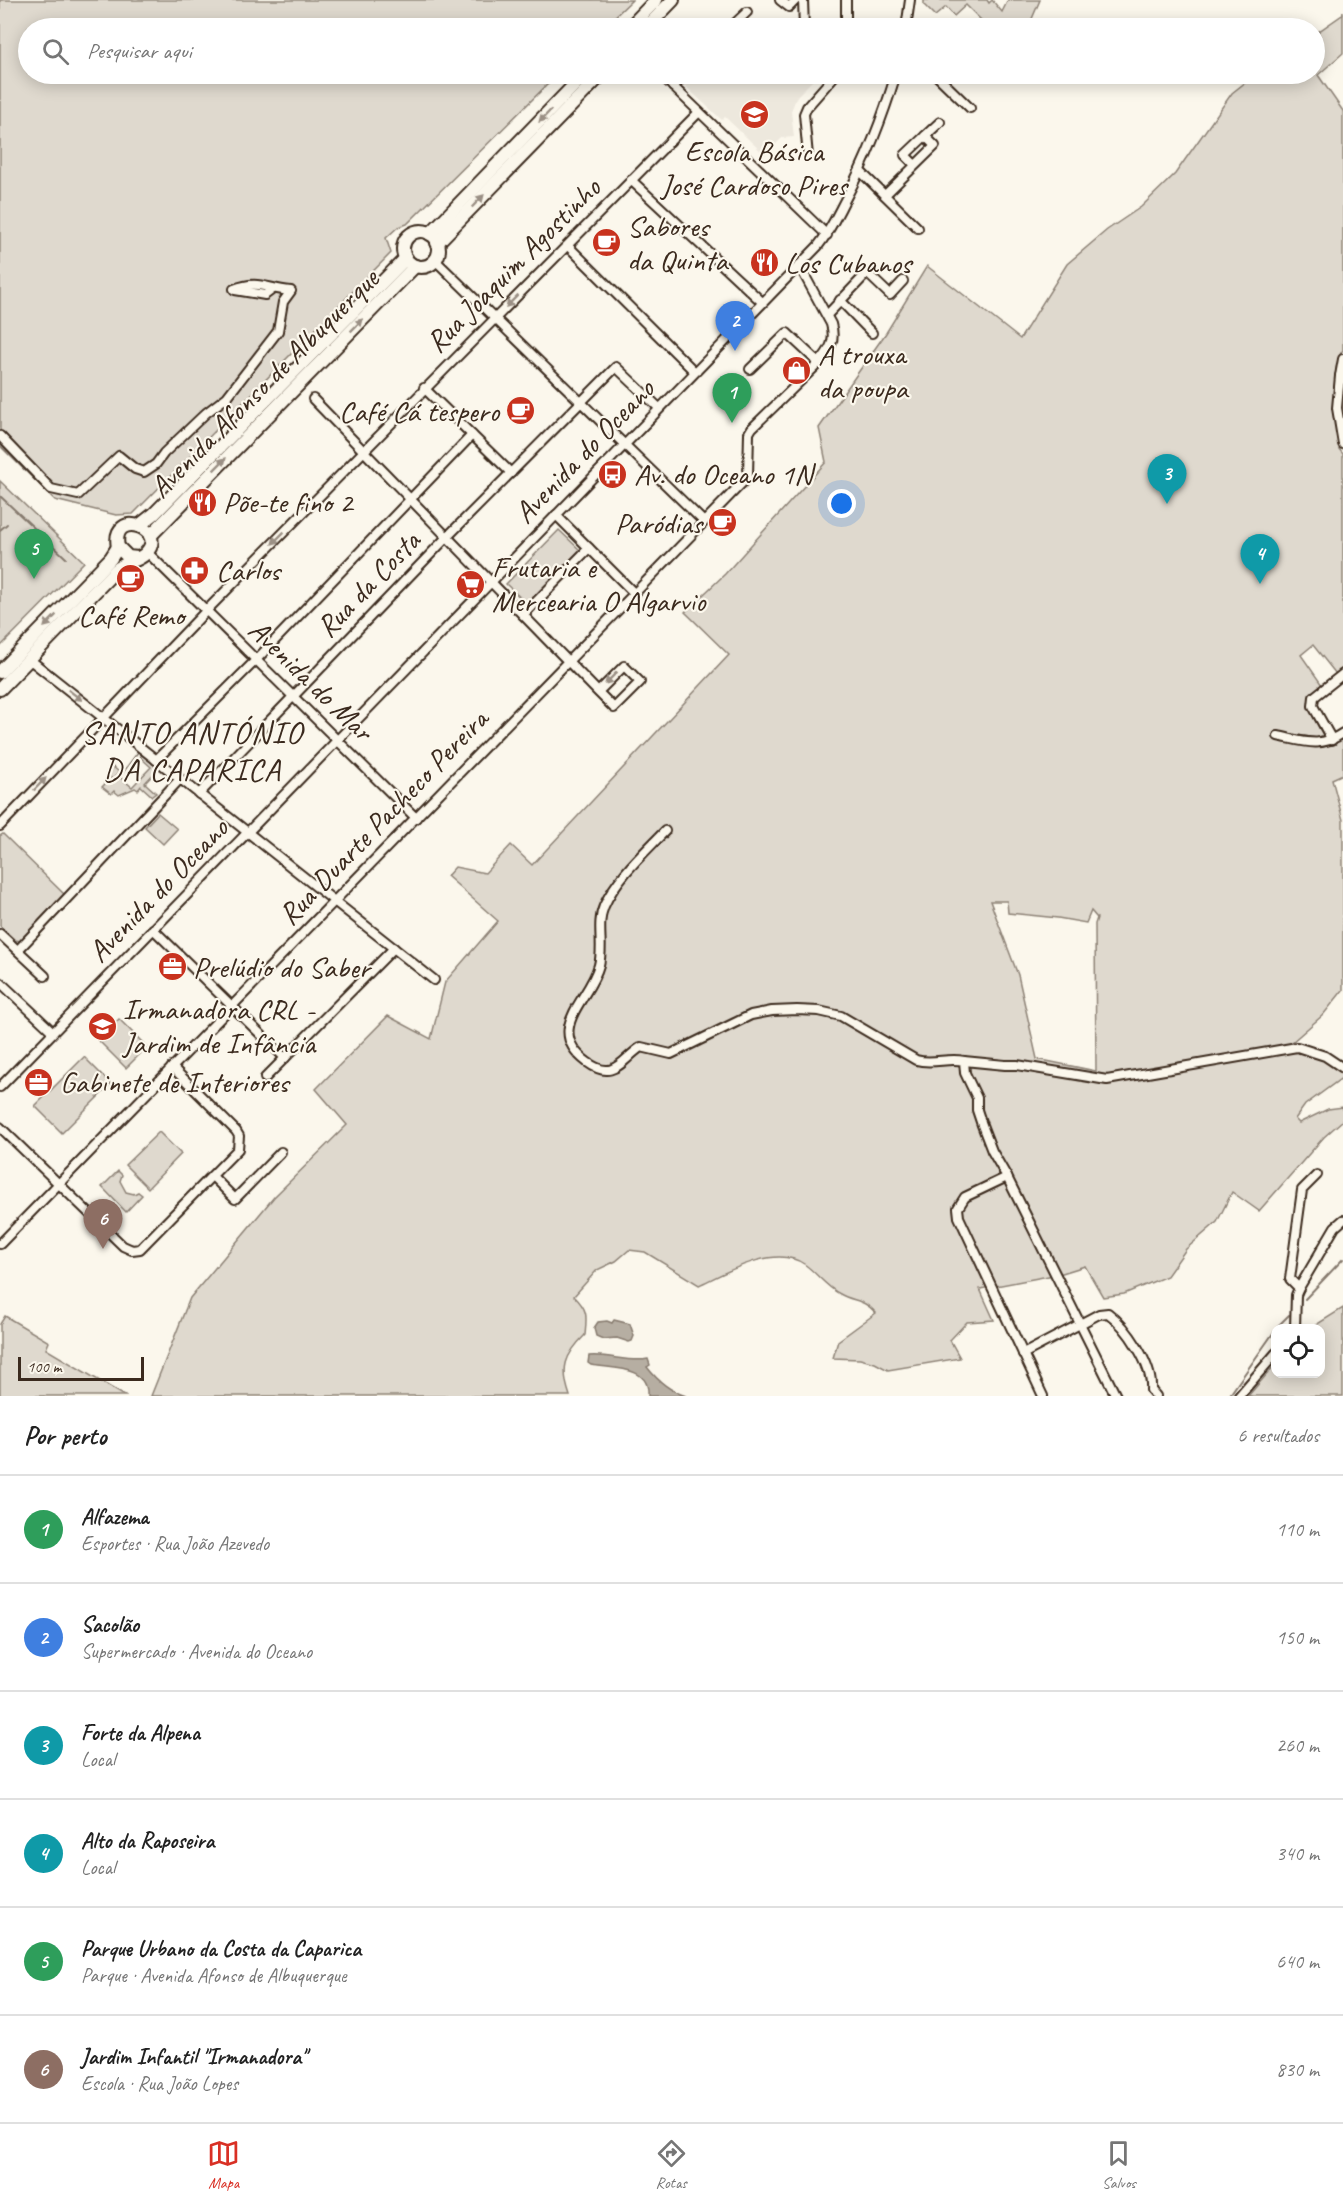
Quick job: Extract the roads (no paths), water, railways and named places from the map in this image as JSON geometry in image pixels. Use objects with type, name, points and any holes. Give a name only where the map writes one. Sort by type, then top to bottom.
[{"type":"main road","points":[[639,18],[656,0]]},
{"type":"main road","points":[[656,18],[673,0]]},
{"type":"main road","name":"Avenida Afonso de Albuquerque","points":[[434,238],[576,84]]},
{"type":"main road","name":"Avenida Afonso de Albuquerque","points":[[434,238],[592,84]]},
{"type":"main road","name":"Avenida Afonso de Albuquerque","points":[[434,238],[418,232],[408,237],[404,247],[411,262],[422,267],[435,260]]},
{"type":"main road","points":[[434,238],[439,249],[435,260]]},
{"type":"main road","name":"Avenida Afonso de Albuquerque","points":[[0,672],[111,558],[118,547],[118,536],[124,527],[140,525],[154,514],[411,262]]},
{"type":"main road","name":"Avenida Afonso de Albuquerque","points":[[150,536],[411,262]]},
{"type":"main road","name":"Avenida Afonso de Albuquerque","points":[[140,525],[150,536],[151,542],[142,555]]},
{"type":"main road","points":[[118,547],[128,557],[142,555]]},
{"type":"main road","points":[[0,689],[116,570],[142,555]]},
{"type":"street","points":[[780,0],[789,7],[796,0]]},
{"type":"street","points":[[803,0],[804,18]]},
{"type":"street","points":[[846,0],[846,18]]},
{"type":"street","points":[[907,18],[910,0]]},
{"type":"street","points":[[741,18],[747,12]]},
{"type":"street","points":[[670,84],[827,235]]},
{"type":"street","points":[[673,87],[676,84]]},
{"type":"street","points":[[808,156],[804,114],[807,107],[827,84]]},
{"type":"street","name":"Avenida do Oceano","points":[[0,1087],[827,235],[860,171],[883,119],[893,84]]},
{"type":"street","points":[[945,84],[970,108]]},
{"type":"street","name":"Rua Joaquim Agostinho","points":[[0,826],[424,388],[699,112]]},
{"type":"street","points":[[915,165],[905,155],[940,122]]},
{"type":"street","points":[[885,195],[935,146],[925,136]]},
{"type":"street","points":[[860,171],[918,228]]},
{"type":"street","points":[[632,180],[762,302]]},
{"type":"street","points":[[568,246],[694,371]]},
{"type":"street","points":[[435,260],[703,522]]},
{"type":"street","name":"Rua Duarte Pacheco Pereira","points":[[0,1244],[748,476],[749,433],[752,428],[819,363],[833,342],[834,333],[799,265]]},
{"type":"street","points":[[826,315],[867,273],[890,295],[903,281]]},
{"type":"street","points":[[0,436],[51,489],[78,495],[119,456],[135,469],[144,471],[156,464],[164,453],[206,412],[227,397],[278,331],[283,302],[291,291],[273,289],[266,285],[248,284],[234,290]]},
{"type":"street","points":[[840,300],[872,333]]},
{"type":"street","points":[[750,369],[787,333],[819,363]]},
{"type":"street","points":[[1343,359],[1337,408],[1343,444]]},
{"type":"street","name":"Rua da Costa","points":[[199,794],[447,537],[616,367],[659,408]]},
{"type":"street","points":[[424,388],[511,473]]},
{"type":"street","points":[[313,399],[363,452],[447,537],[490,582],[523,615],[598,692],[614,708],[640,682],[624,666],[598,692]]},
{"type":"street","points":[[156,760],[256,660],[472,435]]},
{"type":"street","points":[[555,515],[635,594]]},
{"type":"street","points":[[523,615],[589,548]]},
{"type":"street","name":"Avenida do Mar","points":[[142,555],[206,611],[416,818]]},
{"type":"street","points":[[29,659],[434,980]]},
{"type":"street","points":[[1332,740],[1313,706],[1314,697],[1343,674]]},
{"type":"street","points":[[1278,736],[1317,743],[1332,740],[1343,733]]},
{"type":"street","points":[[18,950],[180,779]]},
{"type":"street","points":[[665,831],[614,888],[602,908],[600,918],[603,950],[598,969],[569,1021],[568,1036],[571,1046],[582,1058],[598,1069],[611,1069],[622,1065],[632,1053],[641,1047],[671,1054],[751,1015],[797,1010],[819,1011],[841,1016],[893,1048],[929,1064],[944,1060],[964,1060],[1017,1065],[1107,1080],[1297,1047],[1325,1056],[1343,1068]]},
{"type":"street","points":[[153,929],[285,1058]]},
{"type":"street","points":[[0,934],[45,976]]},
{"type":"street","points":[[265,1078],[394,948]]},
{"type":"street","points":[[0,982],[53,1032]]},
{"type":"street","points":[[964,1060],[965,1073],[977,1098],[977,1110],[992,1151],[1116,1396]]},
{"type":"street","points":[[0,1127],[123,1246],[135,1250],[142,1247],[238,1149],[239,1136],[172,1067]]},
{"type":"street","points":[[212,1176],[235,1199],[281,1152]]},
{"type":"street","points":[[1299,1288],[1290,1279],[1302,1190],[1317,1175]]},
{"type":"street","points":[[1007,1177],[965,1197],[958,1208],[959,1217],[1043,1396]]},
{"type":"street","points":[[1295,1324],[1296,1295],[1299,1288],[1335,1227],[1343,1220]]},
{"type":"street","points":[[1023,1354],[1099,1314],[1108,1312],[1117,1319],[1136,1345],[1152,1378],[1151,1390],[1156,1396]]},
{"type":"street","points":[[1239,1396],[1271,1358]]},
{"type":"waterway","points":[[0,496],[66,558]]},
{"type":"waterway","points":[[0,530],[7,524]]},
{"type":"waterway","points":[[1305,1299],[1343,1259]]},
{"type":"waterway","points":[[1280,1324],[1289,1315]]},
{"type":"waterway","points":[[1229,1396],[1271,1336]]},
{"type":"place","name":"Escola Básica José Cardoso Pires","points":[[754,114]]},
{"type":"place","name":"Sabores da Quinta","points":[[606,243]]},
{"type":"place","name":"Los Cubanos","points":[[764,263]]},
{"type":"place","name":"Sacolão","points":[[735,351]]},
{"type":"place","name":"A trouxa da poupa","points":[[797,371]]},
{"type":"place","name":"Café Cá tespero","points":[[520,411]]},
{"type":"place","name":"Alfazema","points":[[732,423]]},
{"type":"place","name":"Av. do Oceano 1N","points":[[613,474]]},
{"type":"place","name":"Põe-te fino 2","points":[[202,502]]},
{"type":"place","name":"Forte da Alpena","points":[[1167,504]]},
{"type":"place","name":"Paródias","points":[[723,523]]},
{"type":"place","name":"Carlos","points":[[195,570]]},
{"type":"place","name":"Café Remo","points":[[131,578]]},
{"type":"place","name":"Parque Urbano da Costa da Caparica","points":[[34,579]]},
{"type":"place","name":"Frutaria e Mercearia O Algarvio","points":[[471,584]]},
{"type":"place","name":"Alto da Raposeira","points":[[1260,584]]},
{"type":"place","name":"Prelúdio do Saber","points":[[172,967]]},
{"type":"place","name":"Irmanadora CRL - Jardim de Infância","points":[[102,1026]]},
{"type":"place","name":"Gabinete de Interiores","points":[[39,1082]]},
{"type":"place","name":"Jardim Infantil \"Irmanadora\"","points":[[103,1249]]},
{"type":"district","name":"SANTO ANTÓNIO DA CAPARICA","points":[[192,750]]}]
